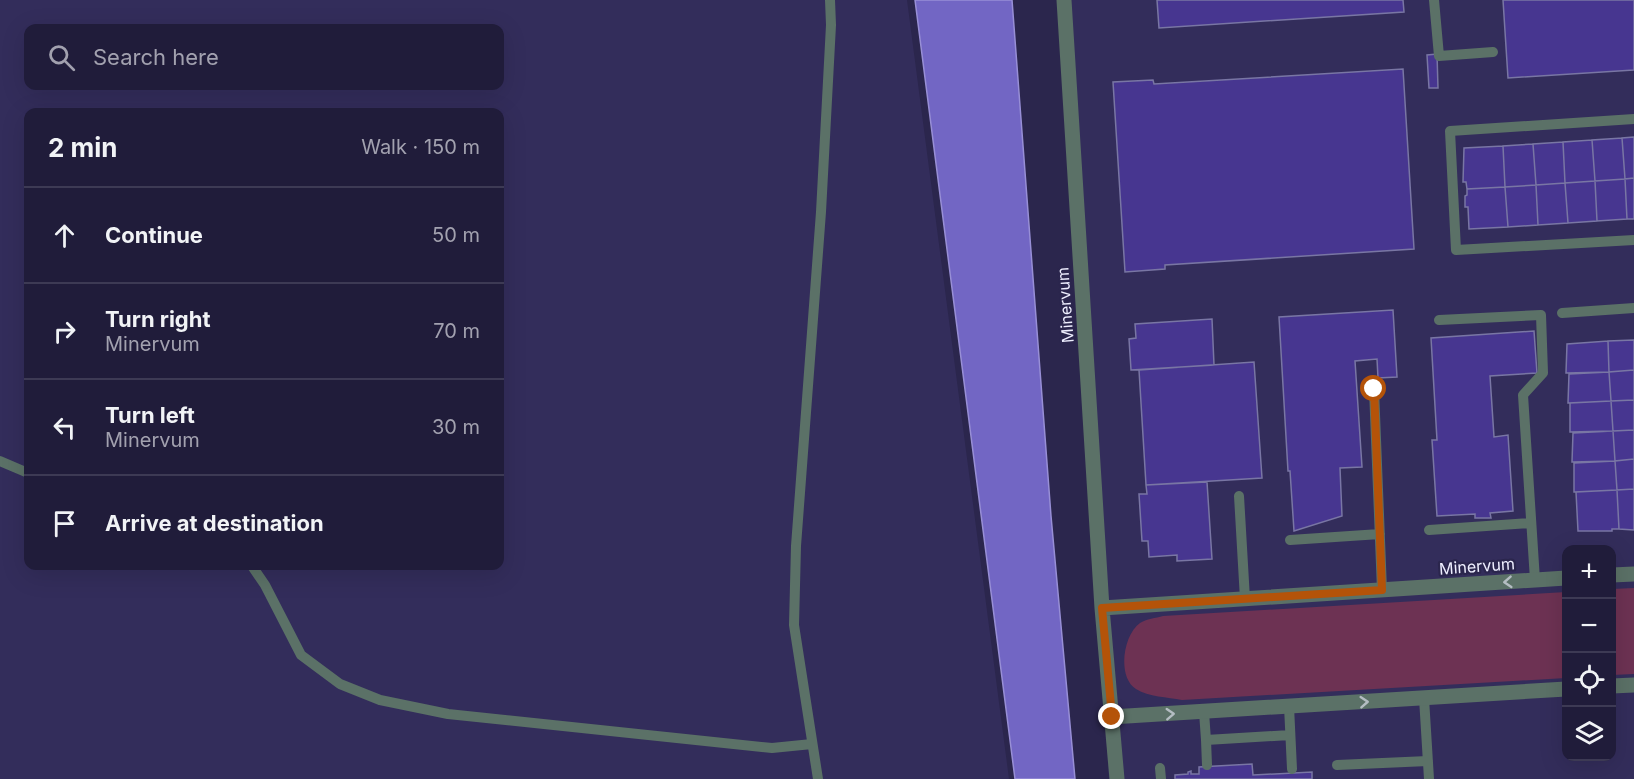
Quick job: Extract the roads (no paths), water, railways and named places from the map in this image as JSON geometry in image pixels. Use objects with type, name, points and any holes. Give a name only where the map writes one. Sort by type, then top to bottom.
[{"type":"street","name":"Minervum","points":[[1064,0],[1102,608],[1117,779]]},
{"type":"street","points":[[1616,575],[1634,574]]},
{"type":"street","name":"Minervum","points":[[1102,608],[1562,578]]},
{"type":"street","points":[[1616,686],[1634,685]]},
{"type":"street","points":[[1112,717],[1562,689]]},
{"type":"lane","points":[[818,779],[794,625],[796,546],[822,200],[831,25],[830,0]]},
{"type":"lane","points":[[1434,0],[1439,56],[1493,52]]},
{"type":"lane","points":[[1634,119],[1450,131],[1456,250],[1634,240]]},
{"type":"lane","points":[[1562,313],[1634,308]]},
{"type":"lane","points":[[1439,320],[1541,315],[1543,373],[1523,395],[1535,580]]},
{"type":"lane","points":[[1374,389],[1382,590]]},
{"type":"lane","points":[[0,461],[24,471]]},
{"type":"lane","points":[[1239,496],[1245,599]]},
{"type":"lane","points":[[1429,530],[1531,523]]},
{"type":"lane","points":[[1290,540],[1380,534]]},
{"type":"lane","points":[[255,570],[302,655],[340,684],[380,700],[448,714],[772,748],[812,744]]},
{"type":"lane","points":[[1424,698],[1429,779]]},
{"type":"lane","points":[[1288,706],[1292,769]]},
{"type":"lane","points":[[1204,712],[1207,765]]},
{"type":"lane","points":[[1206,740],[1290,735]]},
{"type":"lane","points":[[1337,765],[1428,761]]}]
